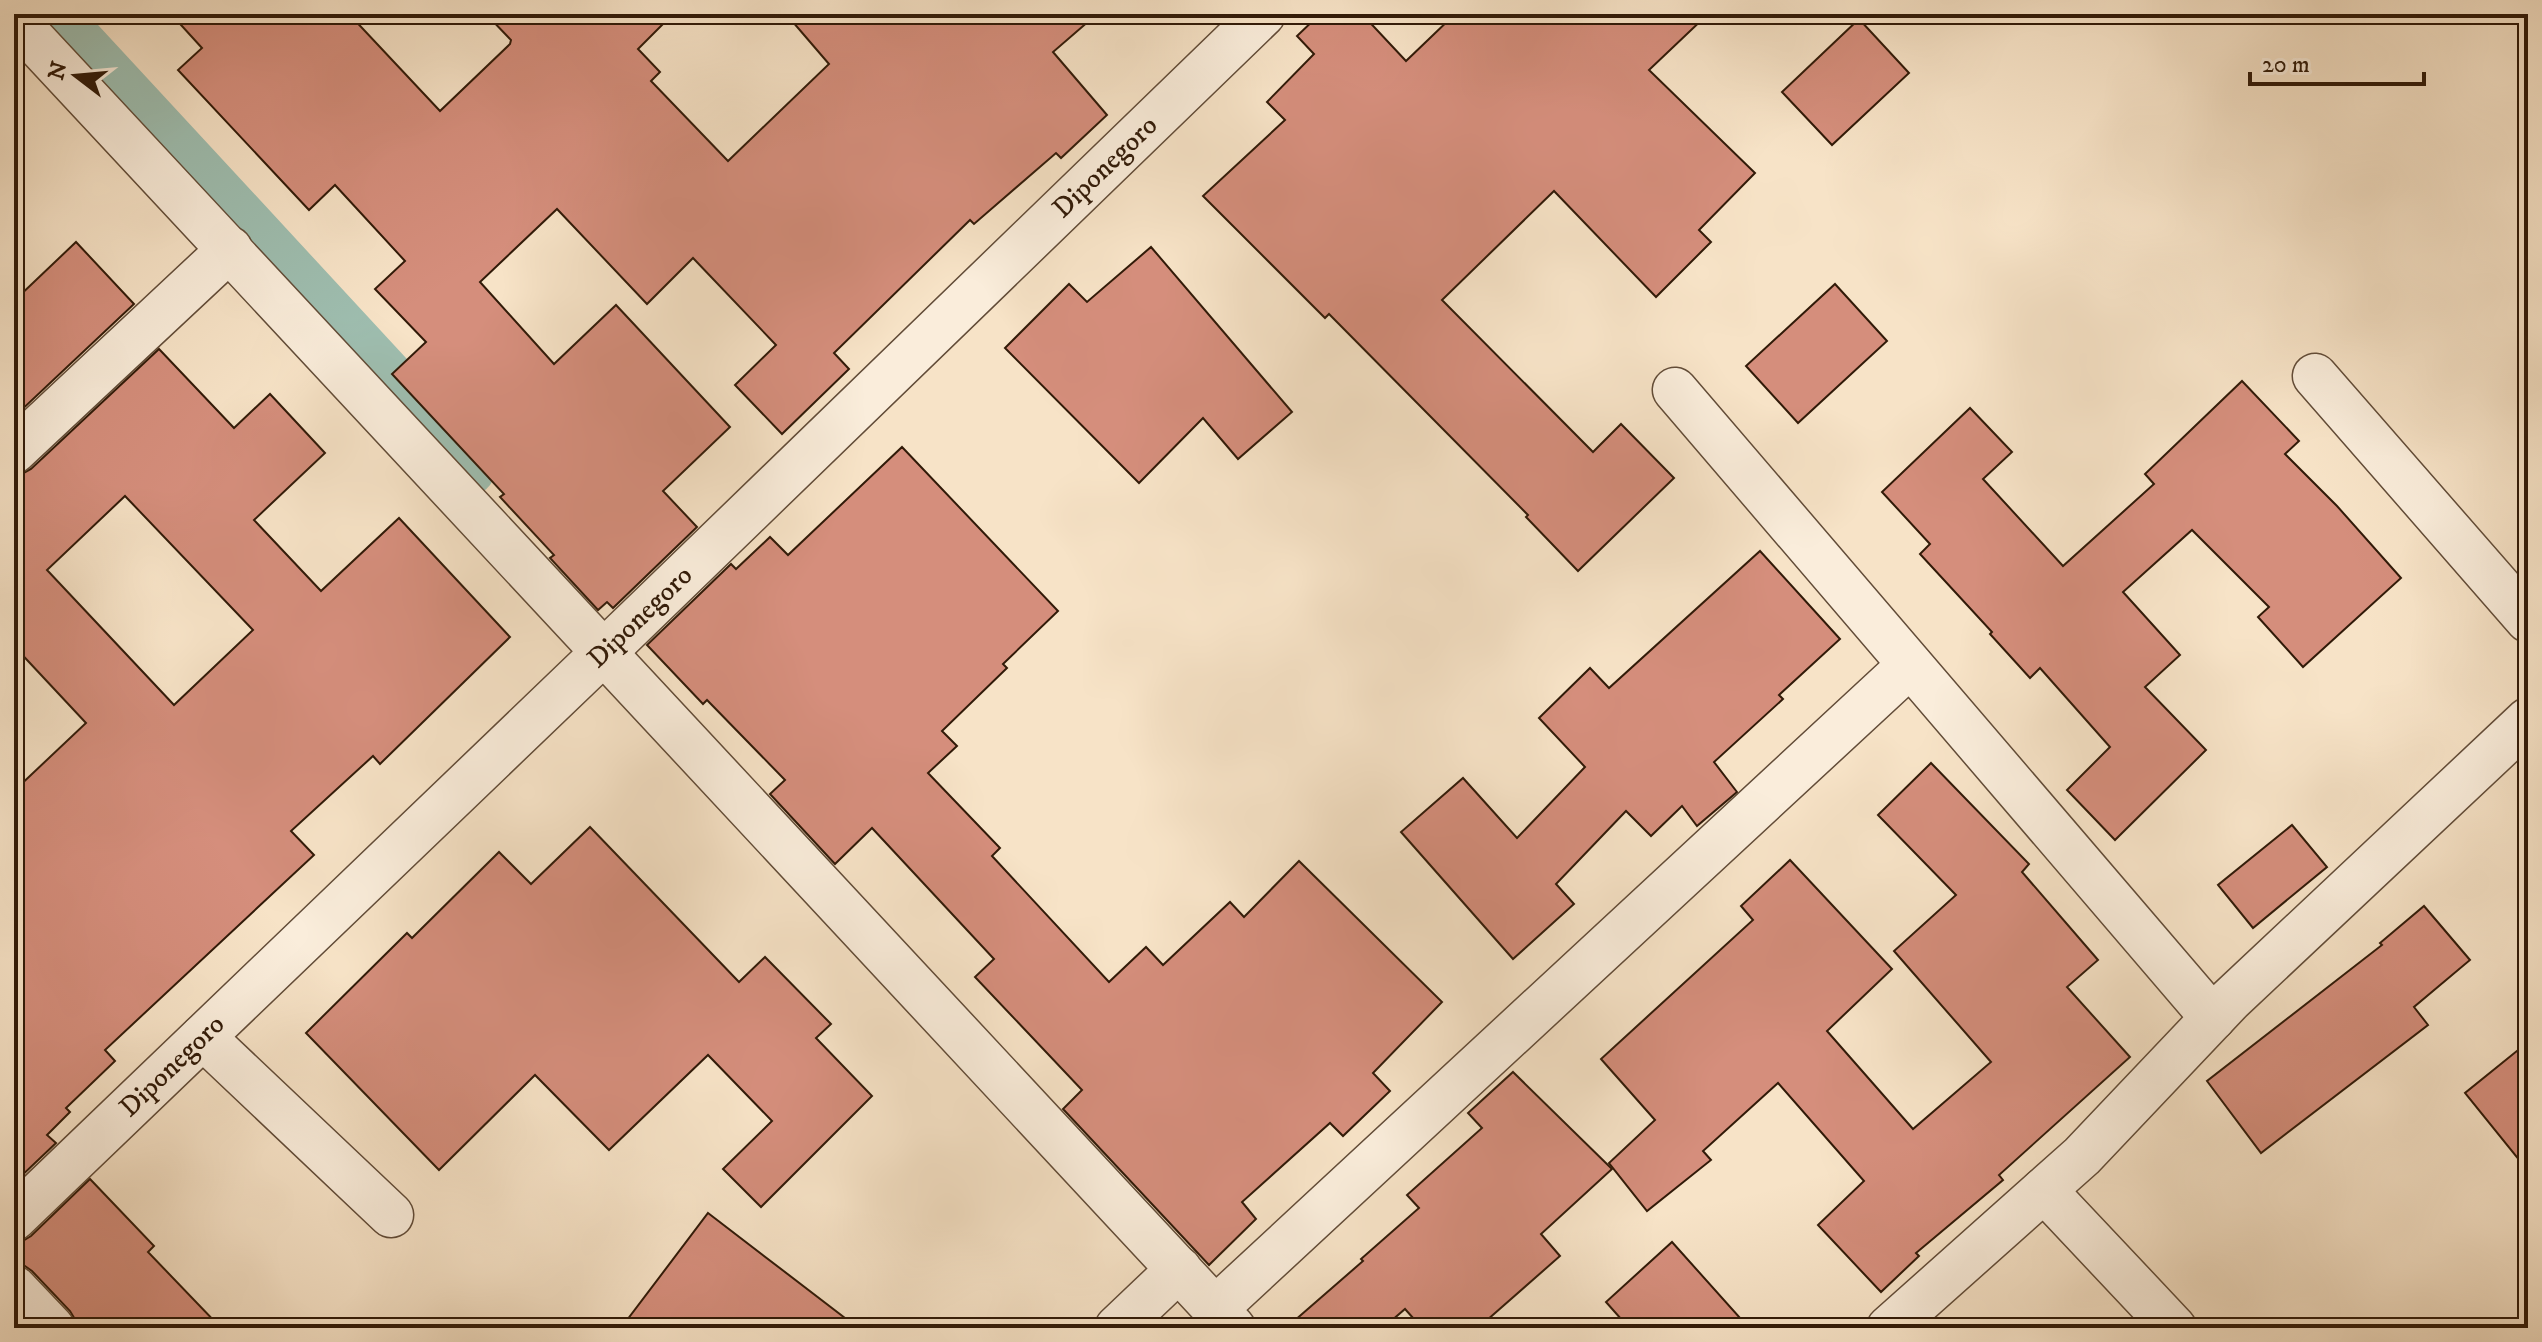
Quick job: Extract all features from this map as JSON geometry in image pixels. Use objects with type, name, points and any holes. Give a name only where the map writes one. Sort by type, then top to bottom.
[{"type":"street","name":"Diponegoro","points":[[14,1218],[1263,14]]},
{"type":"street","points":[[14,19],[1224,1318],[1910,665]]},
{"type":"street","points":[[14,451],[230,249]]},
{"type":"street","points":[[2315,376],[2528,620]]},
{"type":"street","points":[[1675,390],[2213,1018]]},
{"type":"street","points":[[1889,1328],[2082,1156],[2213,1018],[2528,720]]},
{"type":"street","points":[[203,1037],[391,1215]]},
{"type":"street","points":[[2044,1190],[2174,1328]]},
{"type":"street","points":[[1117,1328],[1179,1269]]},
{"type":"street","points":[[14,1288],[52,1328]]},
{"type":"building","points":[[171,14],[349,14],[440,111],[510,44],[511,40],[486,14],[673,14],[638,49],[660,72],[651,81],[728,161],[829,64],[786,14],[1097,14],[1053,52],[1107,115],[1061,158],[1056,153],[974,224],[970,220],[834,353],[849,369],[782,434],[735,385],[776,345],[693,258],[647,304],[557,209],[480,282],[554,364],[616,305],[730,427],[663,491],[697,527],[613,608],[607,602],[598,610],[550,558],[554,555],[500,497],[504,494],[392,374],[426,342],[375,289],[405,261],[335,185],[309,210],[178,70],[202,48]]},
{"type":"building","points":[[1320,14],[1362,14],[1406,61],[1455,14],[1708,14],[1649,70],[1755,173],[1699,230],[1711,242],[1656,297],[1554,191],[1442,300],[1593,452],[1621,424],[1674,478],[1578,571],[1526,517],[1528,515],[1329,314],[1325,318],[1203,196],[1285,120],[1267,102],[1314,54],[1297,36]]},
{"type":"building","points":[[1859,19],[1909,73],[1832,145],[1782,92]]},
{"type":"building","points":[[76,242],[134,304],[14,417],[14,301]]},
{"type":"building","points":[[1151,247],[1292,412],[1238,459],[1203,418],[1139,483],[1005,348],[1069,284],[1087,302]]},
{"type":"building","points":[[1835,284],[1887,341],[1798,423],[1746,366]]},
{"type":"building","points":[[159,349],[234,428],[270,394],[325,453],[254,520],[321,591],[399,518],[510,637],[380,764],[373,756],[291,831],[314,855],[105,1050],[115,1061],[66,1108],[70,1112],[47,1135],[56,1143],[14,1183],[14,791],[86,723],[14,646],[14,475],[31,469]],"holes":[[[125,496],[253,630],[174,705],[47,570]]]},
{"type":"building","points":[[2242,381],[2299,441],[2285,454],[2337,506],[2401,578],[2303,667],[2258,617],[2269,607],[2192,530],[2123,592],[2180,655],[2145,687],[2206,750],[2115,840],[2067,790],[2110,747],[2040,668],[2030,678],[1990,634],[1992,632],[1920,554],[1930,544],[1882,492],[1970,408],[2012,452],[1983,479],[2063,566],[2154,484],[2145,474]]},
{"type":"building","points":[[902,447],[1058,611],[1003,664],[1007,668],[942,731],[957,746],[928,773],[1000,848],[992,856],[1109,982],[1146,947],[1163,965],[1230,902],[1244,917],[1299,861],[1442,1002],[1373,1073],[1390,1091],[1343,1136],[1330,1123],[1242,1202],[1256,1219],[1209,1265],[1063,1109],[1082,1090],[975,977],[994,959],[872,828],[835,864],[770,794],[785,780],[707,700],[703,704],[647,645],[731,564],[736,569],[770,537],[788,555]]},
{"type":"building","points":[[1760,551],[1840,639],[1779,695],[1783,699],[1714,762],[1737,792],[1697,826],[1682,806],[1651,836],[1626,811],[1556,884],[1574,904],[1513,959],[1401,832],[1463,778],[1517,838],[1585,767],[1539,718],[1590,668],[1609,688]]},
{"type":"building","points":[[1931,763],[2029,864],[2022,872],[2098,960],[2067,987],[2130,1057],[1999,1175],[2003,1180],[1916,1253],[1919,1256],[1881,1292],[1818,1225],[1864,1181],[1778,1083],[1703,1151],[1711,1160],[1647,1211],[1609,1163],[1655,1120],[1601,1059],[1753,920],[1741,906],[1790,860],[1892,969],[1827,1031],[1913,1129],[1991,1062],[1894,951],[1956,895],[1878,815]]},
{"type":"building","points":[[2292,825],[2327,867],[2253,928],[2218,885]]},
{"type":"building","points":[[590,827],[739,982],[765,957],[831,1024],[816,1038],[872,1096],[761,1207],[723,1169],[772,1121],[708,1055],[609,1150],[535,1075],[439,1170],[306,1033],[407,933],[412,938],[499,852],[531,884]]},
{"type":"building","points":[[2424,906],[2470,960],[2414,1007],[2428,1025],[2261,1153],[2207,1081],[2382,945],[2380,943]]},
{"type":"building","points":[[2528,1042],[2528,1171],[2465,1093]]},
{"type":"building","points":[[1513,1072],[1612,1169],[1541,1234],[1560,1256],[1478,1328],[1422,1328],[1405,1309],[1383,1328],[1286,1328],[1419,1208],[1407,1195],[1482,1128],[1468,1113]]},
{"type":"building","points":[[90,1179],[154,1246],[148,1252],[221,1328],[76,1328],[70,1311],[32,1271],[22,1264],[14,1264],[14,1242],[31,1236]]},
{"type":"building","points":[[708,1213],[858,1328],[621,1328]]},
{"type":"building","points":[[1672,1242],[1749,1328],[1629,1328],[1606,1302]]},
{"type":"waterway","points":[[47,14],[466,467]]}]
